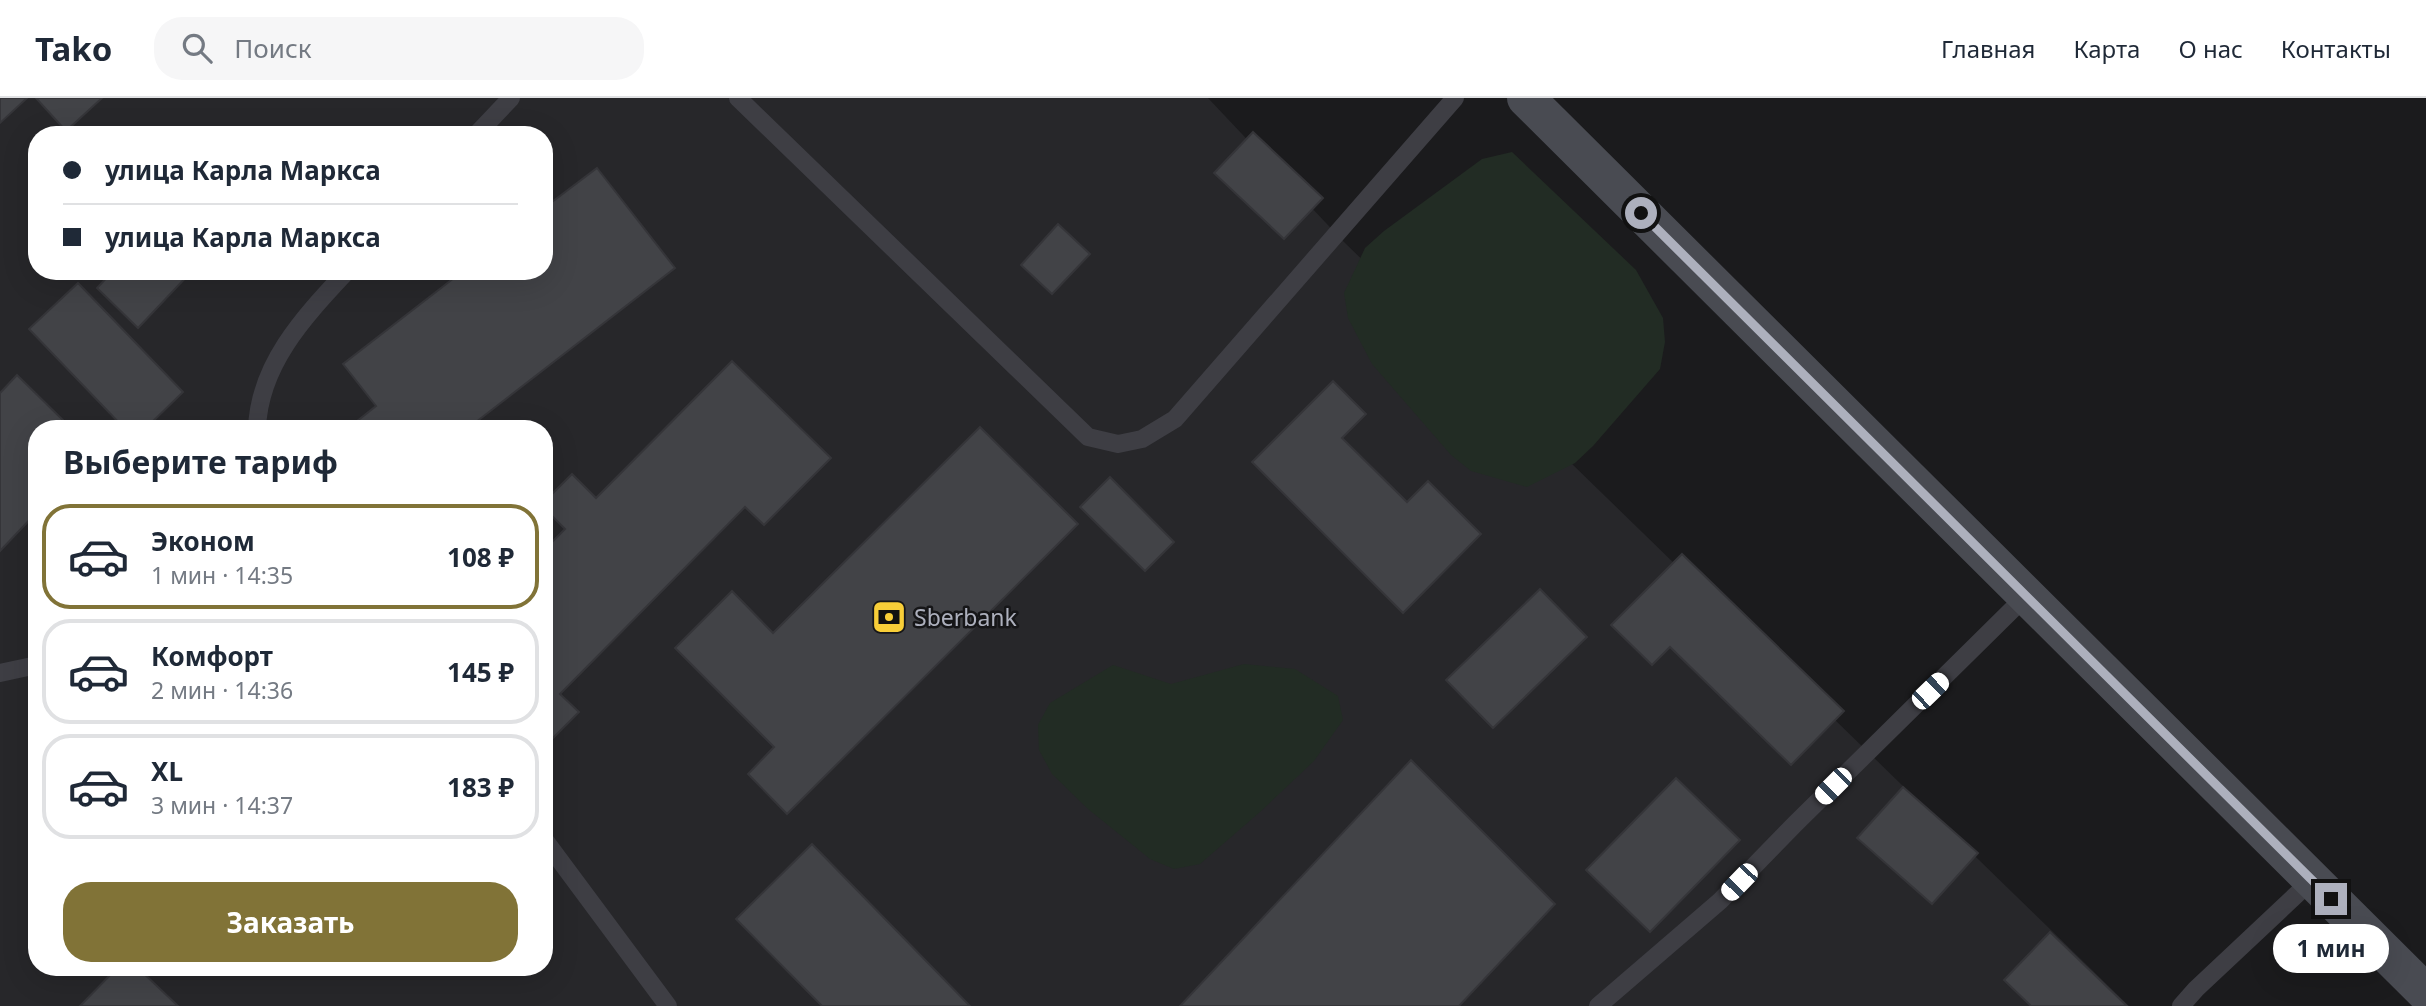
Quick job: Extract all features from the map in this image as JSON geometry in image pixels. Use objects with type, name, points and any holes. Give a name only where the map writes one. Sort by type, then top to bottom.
[{"type":"main road","points":[[1526,98],[2426,993]]},
{"type":"lane","points":[[484,126],[510,98]]},
{"type":"lane","points":[[738,98],[1088,437],[1118,444],[1142,439],[1175,419],[1455,98]]},
{"type":"lane","points":[[257,420],[258,409],[271,368],[301,321],[339,280]]},
{"type":"lane","points":[[1598,1006],[1720,901],[2026,596]]},
{"type":"lane","points":[[0,673],[28,667]]},
{"type":"lane","points":[[553,851],[668,1006]]},
{"type":"lane","points":[[2181,1006],[2312,880]]},
{"type":"shaded area","points":[[0,98],[1208,98],[1344,242],[2129,1006],[0,1006]]},
{"type":"shaded area","points":[[1512,152],[1636,270],[1663,318],[1665,342],[1660,369],[1593,446],[1575,463],[1527,487],[1471,471],[1451,455],[1372,364],[1348,318],[1344,293],[1365,248],[1384,231],[1482,159]]},
{"type":"shaded area","points":[[1244,664],[1295,669],[1338,696],[1343,720],[1314,761],[1200,864],[1174,869],[1150,859],[1088,809],[1052,774],[1039,750],[1038,725],[1050,703],[1113,665],[1171,684]]},
{"type":"building","points":[[0,98],[27,98],[0,123]]},
{"type":"building","points":[[36,98],[102,98],[71,126],[61,126]]},
{"type":"building","points":[[1253,132],[1323,198],[1284,239],[1214,173]]},
{"type":"building","points":[[597,168],[675,268],[479,420],[358,420],[376,406],[343,364],[451,280],[553,280],[553,201]]},
{"type":"building","points":[[1058,224],[1090,254],[1052,294],[1021,265]]},
{"type":"building","points":[[105,280],[183,280],[138,328],[97,288]]},
{"type":"building","points":[[78,283],[183,392],[154,420],[116,420],[29,329]]},
{"type":"building","points":[[732,361],[831,458],[764,525],[745,507],[560,694],[579,712],[553,738],[553,541],[565,529],[553,517],[553,493],[572,474],[596,498]]},
{"type":"building","points":[[17,375],[63,420],[28,420],[28,521],[0,551],[0,393]]},
{"type":"building","points":[[1333,381],[1366,414],[1342,438],[1407,502],[1428,481],[1481,534],[1403,613],[1252,462]]},
{"type":"building","points":[[980,427],[1078,524],[787,814],[748,774],[774,747],[675,648],[732,591],[773,633]]},
{"type":"building","points":[[1110,477],[1174,542],[1145,571],[1080,507]]},
{"type":"building","points":[[1682,554],[1844,711],[1791,765],[1670,647],[1652,665],[1611,625]]},
{"type":"building","points":[[1540,589],[1587,637],[1493,728],[1446,680]]},
{"type":"building","points":[[1411,760],[1555,904],[1459,1006],[1180,1006]]},
{"type":"building","points":[[1676,778],[1740,840],[1650,932],[1586,870]]},
{"type":"building","points":[[1903,787],[1978,853],[1932,904],[1857,838]]},
{"type":"building","points":[[812,844],[970,1006],[822,1006],[736,919]]},
{"type":"building","points":[[2050,932],[2127,1006],[2031,1006],[2004,980]]},
{"type":"building","points":[[109,976],[146,976],[178,1006],[80,1006]]},
{"type":"place","name":"Sberbank","points":[[889,617]]},
{"type":"route","points":[[1641,213],[2331,899]]}]
